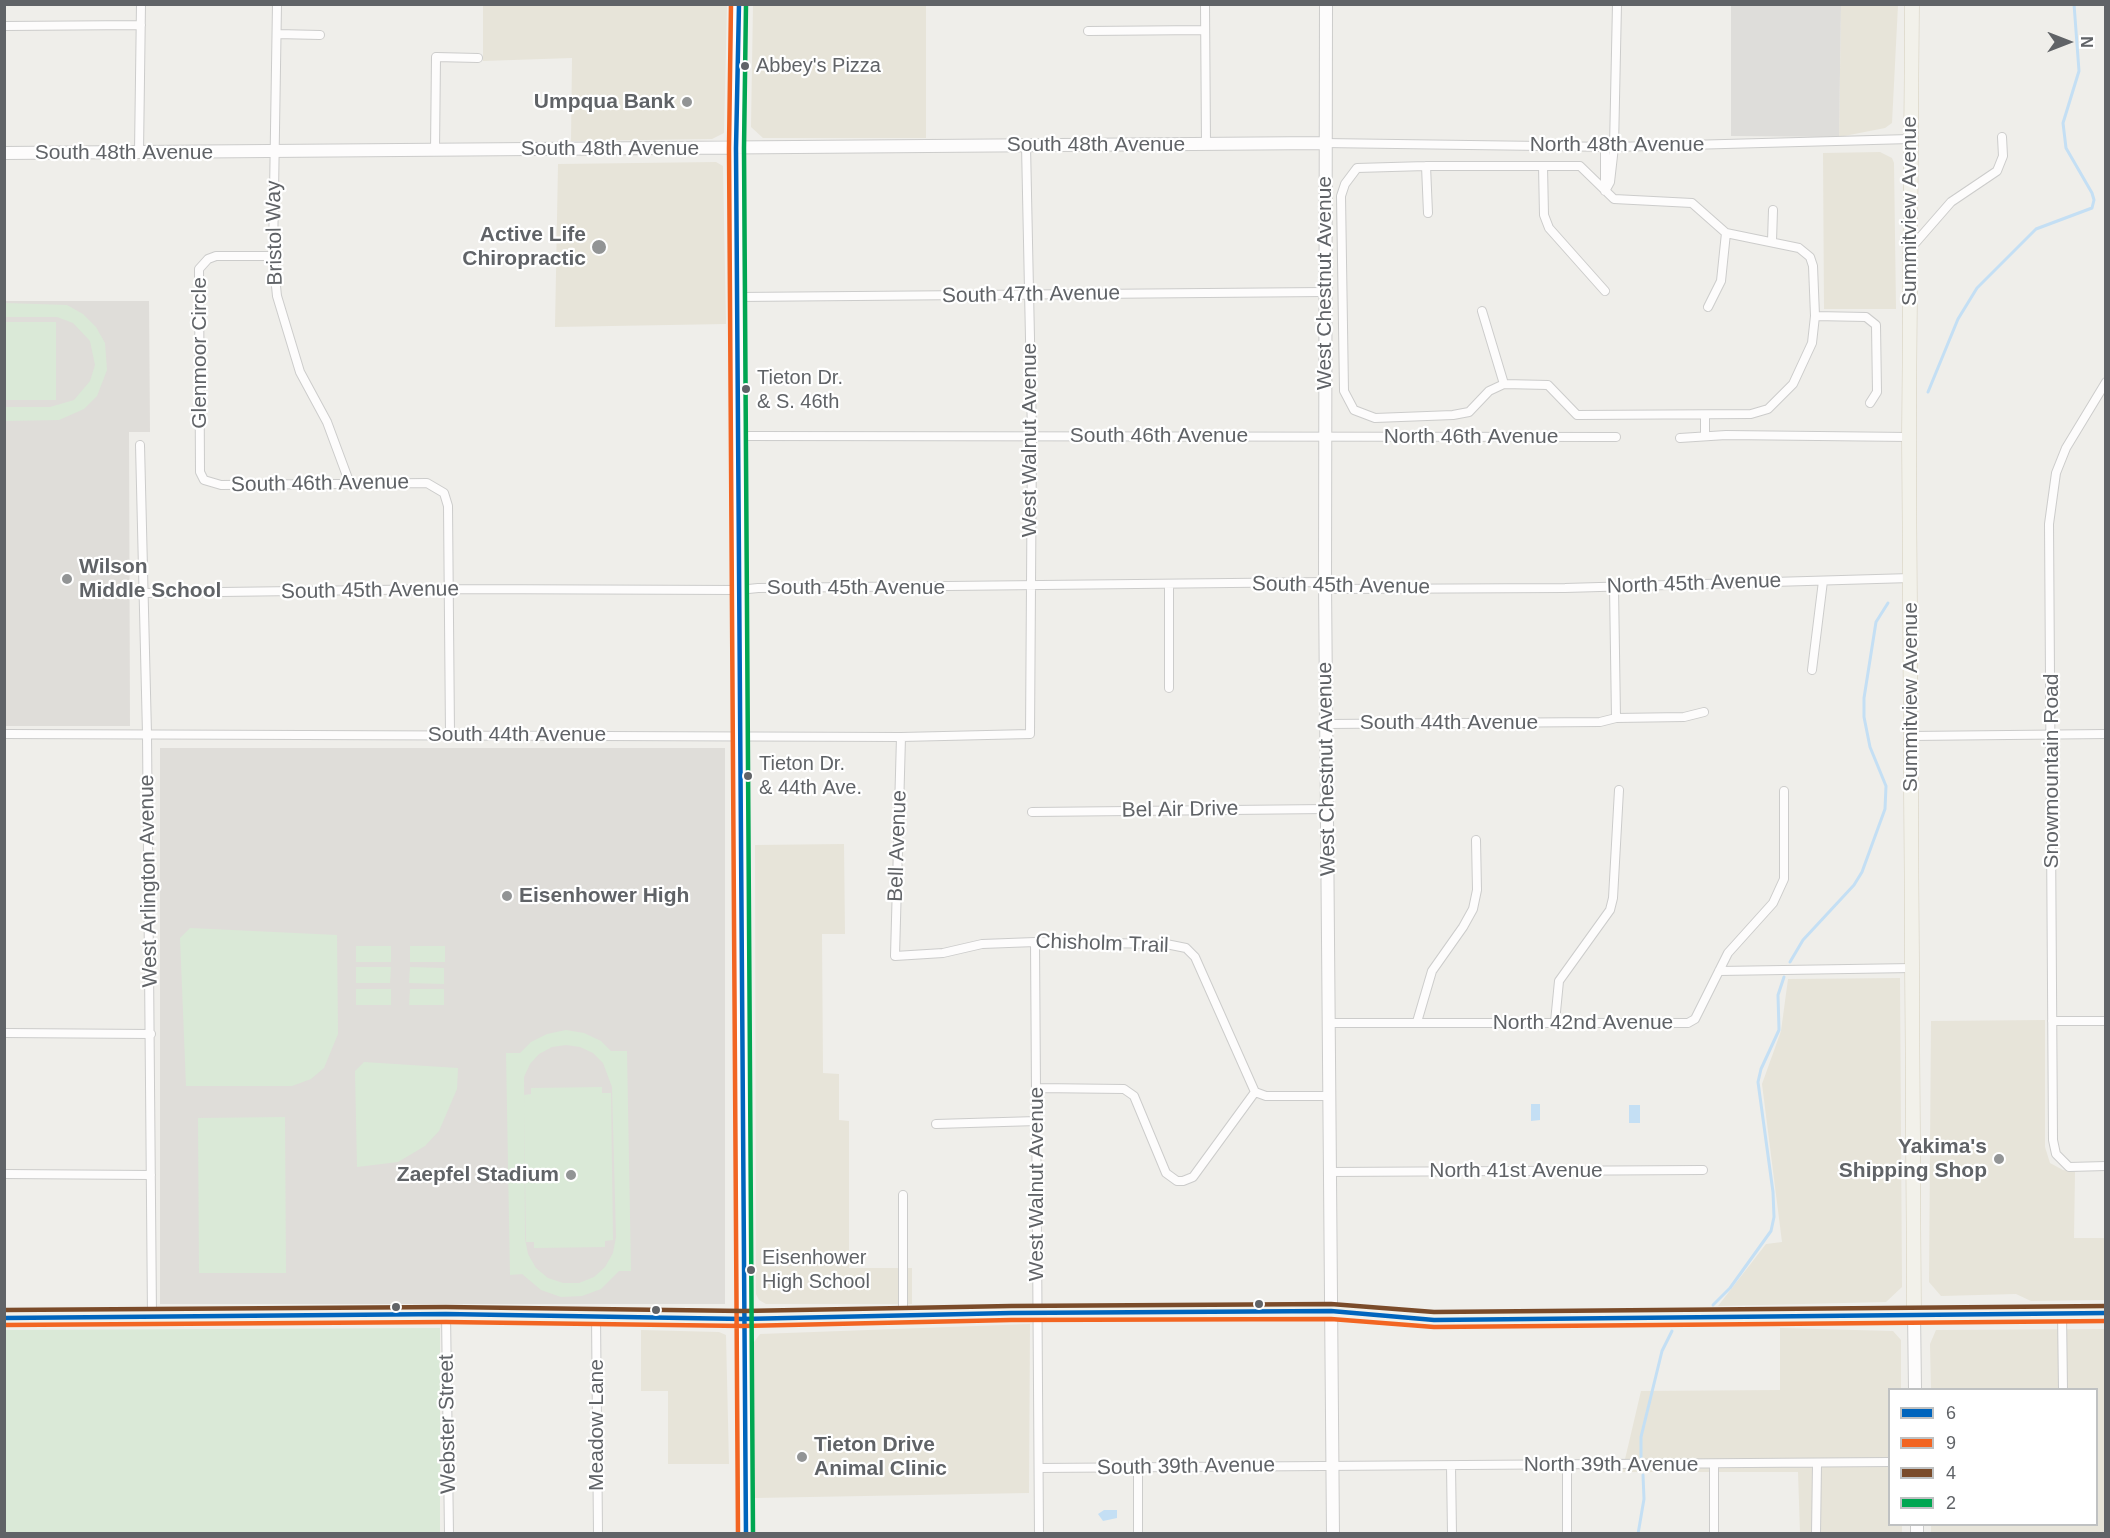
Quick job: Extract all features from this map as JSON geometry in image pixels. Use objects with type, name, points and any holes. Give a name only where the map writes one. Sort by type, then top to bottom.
[{"type":"main road","name":"Summitview Avenue","points":[[1912,4],[1909,437],[1914,1313]]},
{"type":"main road","points":[[4,1318],[446,1314],[743,1319],[1037,1313],[1331,1311],[1434,1320],[1914,1313],[2106,1313]]},
{"type":"street","points":[[139,152],[141,4]]},
{"type":"street","name":"Bristol Way","points":[[277,4],[273,256],[276,296],[300,372],[327,422],[350,484]]},
{"type":"street","points":[[739,4],[736,148],[746,1533]]},
{"type":"street","points":[[1205,4],[1206,145]]},
{"type":"street","name":"West Chestnut Avenue","points":[[1326,4],[1325,582],[1333,1533]]},
{"type":"street","points":[[1605,191],[1610,147],[1617,4]]},
{"type":"street","points":[[4,26],[141,25]]},
{"type":"street","points":[[1088,31],[1205,30]]},
{"type":"street","points":[[277,34],[320,35]]},
{"type":"street","points":[[435,151],[436,57],[478,58]]},
{"type":"street","points":[[1909,249],[1951,202],[1997,171],[2003,156],[2002,137]]},
{"type":"street","name":"North 48th Avenue","points":[[1324,143],[1610,147],[1910,139]]},
{"type":"street","name":"South 48th Avenue","points":[[4,153],[1324,143]]},
{"type":"street","name":"West Walnut Avenue","points":[[1026,146],[1032,435],[1030,734]]},
{"type":"street","points":[[1426,166],[1428,213]]},
{"type":"street","points":[[1543,166],[1544,215],[1549,228],[1605,291]]},
{"type":"street","points":[[1543,166],[1580,166],[1605,191],[1621,201],[1692,203],[1726,233],[1799,248],[1810,257],[1813,266],[1815,316],[1812,343],[1793,384],[1781,398],[1768,409],[1752,414],[1577,415],[1548,385],[1504,384],[1489,391],[1469,412],[1453,415],[1375,417],[1354,410],[1344,391],[1341,196],[1345,184],[1357,168],[1543,166]]},
{"type":"street","points":[[1772,241],[1773,210]]},
{"type":"street","points":[[1708,307],[1721,281],[1726,233]]},
{"type":"street","name":"Glenmoor Circle","points":[[204,480],[199,462],[199,269],[208,259],[216,256],[273,256]]},
{"type":"street","name":"South 47th Avenue","points":[[738,297],[1324,292]]},
{"type":"street","points":[[1482,311],[1504,384]]},
{"type":"street","points":[[1815,316],[1866,317],[1876,325],[1877,392],[1870,403]]},
{"type":"street","name":"Snowmountain Road","points":[[2106,382],[2066,448],[2054,488],[2049,524],[2053,1140],[2056,1154],[2069,1167],[2106,1166]]},
{"type":"street","points":[[1705,416],[1705,436]]},
{"type":"street","name":"South 46th Avenue","points":[[739,436],[1326,437]]},
{"type":"street","points":[[1680,438],[1705,436],[1909,437]]},
{"type":"street","name":"North 46th Avenue","points":[[1326,437],[1616,437]]},
{"type":"street","name":"West Arlington Avenue","points":[[140,445],[147,734],[152,1317]]},
{"type":"street","name":"South 46th Avenue","points":[[204,480],[221,485],[427,483],[437,487],[444,493],[448,506],[449,589]]},
{"type":"street","name":"North 45th Avenue","points":[[1565,588],[1911,578]]},
{"type":"street","points":[[1812,670],[1823,581]]},
{"type":"street","name":"South 45th Avenue","points":[[145,593],[449,589],[739,590],[1325,582],[1336,589],[1565,588]]},
{"type":"street","points":[[1169,585],[1169,688]]},
{"type":"street","points":[[1614,587],[1616,718]]},
{"type":"street","points":[[449,589],[450,734]]},
{"type":"street","name":"South 44th Avenue","points":[[1326,724],[1600,722],[1616,718],[1684,717],[1704,712]]},
{"type":"street","name":"South 44th Avenue","points":[[4,734],[901,737],[1030,734]]},
{"type":"street","points":[[1911,736],[2106,734]]},
{"type":"street","name":"Bell Avenue","points":[[895,956],[901,737]]},
{"type":"street","points":[[1555,1022],[1559,981],[1610,910],[1613,897],[1619,790]]},
{"type":"street","points":[[1785,791],[1784,879],[1773,903],[1728,953],[1719,971],[1913,968]]},
{"type":"street","name":"Bel Air Drive","points":[[1032,812],[1327,809]]},
{"type":"street","points":[[1417,1022],[1432,971],[1464,927],[1473,909],[1477,890],[1476,840]]},
{"type":"street","name":"West Walnut Avenue","points":[[1035,942],[1039,1533]]},
{"type":"street","name":"Chisholm Trail","points":[[895,956],[943,953],[982,944],[1035,942],[1166,945],[1186,948],[1194,957],[1255,1092]]},
{"type":"street","name":"North 42nd Avenue","points":[[1330,1023],[1688,1023],[1695,1019],[1719,971]]},
{"type":"street","points":[[2052,1021],[2106,1021]]},
{"type":"street","points":[[4,1033],[151,1034]]},
{"type":"street","points":[[1037,1088],[1124,1089],[1134,1096],[1166,1173],[1177,1181],[1192,1177],[1255,1092],[1266,1096],[1330,1096]]},
{"type":"street","points":[[936,1124],[1037,1121]]},
{"type":"street","name":"North 41st Avenue","points":[[1329,1172],[1703,1170]]},
{"type":"street","points":[[4,1174],[152,1175]]},
{"type":"street","points":[[903,1196],[903,1315]]},
{"type":"street","name":"Summitview Avenue","points":[[1914,1313],[1915,1388]]},
{"type":"street","points":[[2062,1313],[2063,1388]]},
{"type":"street","name":"Webster Street","points":[[446,1314],[449,1533]]},
{"type":"street","name":"Meadow Lane","points":[[596,1316],[598,1533]]},
{"type":"street","name":"North 39th Avenue","points":[[1333,1465],[1888,1462]]},
{"type":"street","points":[[1714,1464],[1714,1533]]},
{"type":"street","points":[[1816,1533],[1817,1464]]},
{"type":"street","name":"South 39th Avenue","points":[[1039,1468],[1333,1465]]},
{"type":"street","points":[[1567,1465],[1567,1533]]},
{"type":"street","points":[[1451,1466],[1452,1533]]},
{"type":"street","points":[[1138,1467],[1138,1533]]},
{"type":"shaded area","points":[[483,5],[727,5],[724,133],[712,139],[571,141],[572,58],[483,61]]},
{"type":"shaded area","points":[[753,5],[926,5],[926,138],[763,138],[751,127]]},
{"type":"shaded area","points":[[1731,5],[1841,5],[1839,137],[1731,136]]},
{"type":"shaded area","points":[[1841,5],[1898,5],[1892,123],[1885,128],[1839,137]]},
{"type":"shaded area","points":[[1880,152],[1892,158],[1894,163],[1896,309],[1824,309],[1823,153]]},
{"type":"shaded area","points":[[716,162],[723,166],[726,324],[555,327],[558,164]]},
{"type":"shaded area","name":"Wilson Middle School","points":[[4,301],[149,301],[150,432],[129,432],[130,726],[5,726]]},
{"type":"shaded area","name":"Eisenhower High School","points":[[160,748],[725,748],[725,1304],[160,1304]]},
{"type":"shaded area","points":[[844,844],[845,934],[822,934],[823,1073],[839,1074],[839,1120],[849,1121],[849,1268],[912,1268],[912,1304],[766,1304],[759,1300],[756,1294],[755,845]]},
{"type":"shaded area","points":[[1900,978],[1902,1287],[1886,1302],[1718,1306],[1766,1244],[1782,1242],[1762,1084],[1781,1031],[1788,979]]},
{"type":"shaded area","points":[[2045,1020],[2045,1147],[2050,1163],[2063,1170],[2075,1172],[2074,1238],[2105,1238],[2105,1300],[2031,1301],[2016,1294],[1941,1296],[1929,1282],[1931,1021]]},
{"type":"shaded area","points":[[1030,1324],[1029,1493],[755,1498],[754,1342],[760,1334]]},
{"type":"shaded area","points":[[1780,1328],[1893,1331],[1901,1340],[1901,1388],[1888,1388],[1888,1526],[1902,1526],[1902,1533],[1800,1533],[1798,1472],[1622,1472],[1641,1391],[1780,1390]]},
{"type":"shaded area","points":[[2105,1329],[2105,1533],[1931,1533],[1931,1526],[2098,1526],[2098,1388],[1931,1388],[1930,1344],[1936,1330]]},
{"type":"shaded area","points":[[641,1330],[719,1332],[726,1335],[729,1464],[668,1464],[668,1391],[641,1391]]},
{"type":"green space","points":[[5,303],[67,305],[83,314],[96,327],[105,343],[107,370],[97,396],[84,409],[59,420],[5,421],[5,407],[50,407],[74,400],[90,381],[95,365],[90,341],[73,323],[57,317],[5,317]]},
{"type":"green space","points":[[4,322],[56,322],[56,400],[5,400]]},
{"type":"green space","points":[[190,928],[337,935],[338,1034],[324,1068],[311,1079],[292,1086],[186,1086],[180,938]]},
{"type":"green space","points":[[356,946],[391,946],[391,962],[356,962]]},
{"type":"green space","points":[[410,946],[445,946],[445,962],[410,962]]},
{"type":"green space","points":[[356,967],[391,967],[390,983],[356,983]]},
{"type":"green space","points":[[410,967],[444,968],[444,984],[409,983]]},
{"type":"green space","points":[[356,989],[391,989],[391,1005],[356,1005]]},
{"type":"green space","points":[[410,989],[444,989],[444,1005],[409,1005]]},
{"type":"green space","points":[[566,1030],[584,1033],[601,1041],[611,1051],[627,1051],[631,1271],[619,1271],[601,1289],[582,1296],[561,1297],[541,1290],[522,1274],[510,1275],[506,1053],[520,1053],[531,1042],[547,1034]],"holes":[[[566,1045],[580,1047],[593,1053],[603,1063],[612,1087],[616,1237],[613,1253],[605,1267],[594,1277],[579,1283],[563,1283],[548,1278],[536,1268],[528,1254],[525,1239],[524,1077],[530,1064],[539,1054],[552,1047]]]},
{"type":"green space","points":[[364,1062],[458,1068],[457,1089],[439,1131],[425,1146],[398,1162],[357,1167],[355,1071]]},
{"type":"green space","points":[[602,1087],[602,1093],[611,1093],[613,1240],[605,1241],[605,1247],[534,1248],[534,1242],[526,1242],[524,1095],[531,1094],[531,1088]]},
{"type":"green space","points":[[285,1117],[286,1273],[199,1273],[198,1118]]},
{"type":"green space","points":[[440,1328],[440,1533],[5,1533],[5,1330]]},
{"type":"water","points":[[1531,1104],[1540,1104],[1540,1120],[1531,1121]]},
{"type":"water","points":[[1629,1105],[1640,1105],[1640,1123],[1629,1123]]},
{"type":"water","points":[[1104,1510],[1117,1510],[1117,1518],[1103,1521],[1098,1514]]},
{"type":"waterway","points":[[1928,392],[1958,319],[1977,288],[2036,229],[2092,208],[2094,200],[2092,193],[2066,148],[2063,123],[2079,71],[2074,4]]},
{"type":"waterway","points":[[1790,962],[1803,940],[1854,885],[1862,872],[1885,809],[1886,786],[1870,747],[1864,717],[1864,698],[1876,622],[1888,603]]},
{"type":"waterway","points":[[1713,1305],[1730,1288],[1771,1231],[1774,1217],[1773,1192],[1758,1082],[1761,1069],[1779,1030],[1778,995],[1784,977]]},
{"type":"waterway","points":[[1641,1457],[1641,1437],[1662,1351],[1672,1331]]},
{"type":"waterway","points":[[1638,1534],[1644,1499],[1643,1475]]},
{"type":"transit line","name":"9","points":[[731,4],[729,148],[738,1534]]},
{"type":"transit line","name":"6","points":[[739,4],[736,148],[746,1534]]},
{"type":"transit line","name":"2","points":[[746,4],[744,148],[753,1534]]},
{"type":"transit line","name":"4","points":[[4,1310],[446,1307],[743,1311],[1011,1306],[1331,1304],[1434,1312],[2106,1306]]},
{"type":"transit line","name":"6","points":[[4,1318],[446,1314],[743,1319],[1011,1313],[1331,1311],[1434,1320],[2106,1313]]},
{"type":"transit line","name":"9","points":[[4,1325],[446,1322],[743,1326],[1011,1320],[1331,1319],[1434,1327],[2106,1321]]},
{"type":"place","name":"Abbey's Pizza","points":[[745,66]]},
{"type":"place","name":"Umpqua Bank","points":[[687,102]]},
{"type":"place","name":"Active Life Chiropractic","points":[[599,247]]},
{"type":"place","name":"Tieton Dr. & S. 46th","points":[[746,389]]},
{"type":"place","name":"Wilson Middle School","points":[[67,579]]},
{"type":"place","name":"Tieton Dr. & 44th Ave.","points":[[748,776]]},
{"type":"place","name":"Eisenhower High","points":[[507,896]]},
{"type":"place","name":"Yakima's Shipping Shop","points":[[1999,1159]]},
{"type":"place","name":"Zaepfel Stadium","points":[[571,1175]]},
{"type":"place","name":"Eisenhower High School","points":[[751,1270]]},
{"type":"place","name":"Tieton Drive Animal Clinic","points":[[802,1457]]}]
